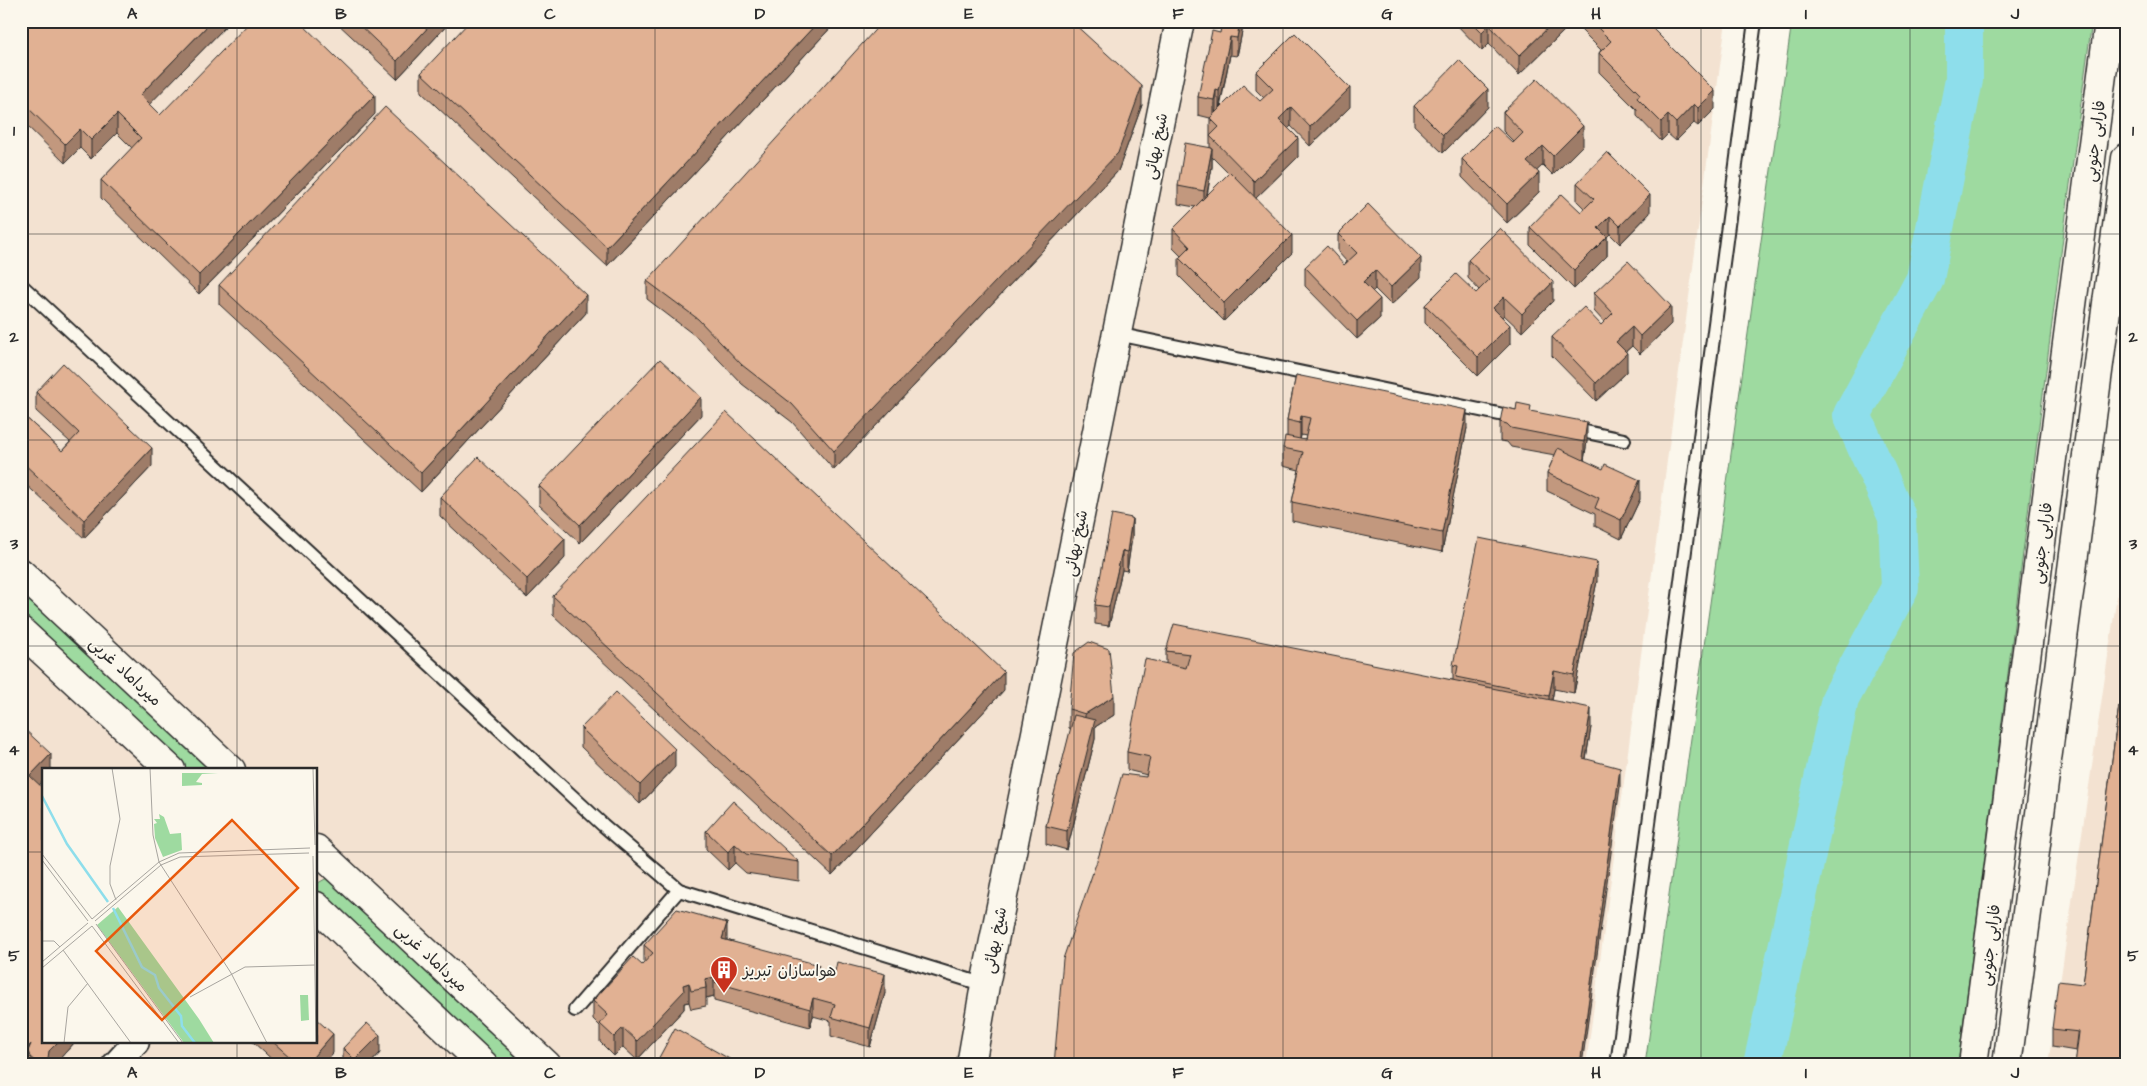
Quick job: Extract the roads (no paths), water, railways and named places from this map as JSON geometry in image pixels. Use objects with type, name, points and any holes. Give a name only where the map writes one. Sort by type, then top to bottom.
[{"type":"street","name":"شیخ بهائی","points":[[971,1065],[985,985],[1180,21]]},
{"type":"street","name":"فارابی جنوبی","points":[[1973,1065],[2110,21]]},
{"type":"street","name":"فارابی جنوبی","points":[[2007,1065],[2126,158]]},
{"type":"street","name":"میرداماد غربی","points":[[21,573],[229,768]]},
{"type":"street","points":[[21,630],[168,768]]},
{"type":"street","name":"میرداماد غربی","points":[[318,851],[547,1065]]},
{"type":"street","points":[[318,908],[484,1065]]},
{"type":"street","points":[[115,1065],[134,1044]]},
{"type":"lane","points":[[1617,1065],[1755,21]]},
{"type":"lane","points":[[21,285],[603,825],[679,890],[985,985]]},
{"type":"lane","points":[[1117,334],[1526,419]]},
{"type":"lane","points":[[1556,425],[1624,440]]},
{"type":"lane","points":[[575,1010],[679,890]]},
{"type":"waterway","points":[[1762,1065],[1840,699],[1900,588],[1897,517],[1852,415],[1925,279],[1964,80],[1964,21]]},
{"type":"place","name":"هواسازان تبریز","points":[[724,994]]}]
